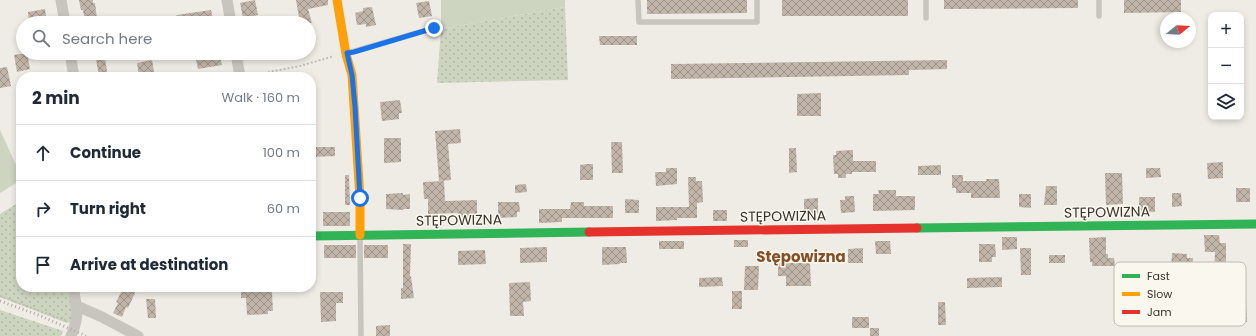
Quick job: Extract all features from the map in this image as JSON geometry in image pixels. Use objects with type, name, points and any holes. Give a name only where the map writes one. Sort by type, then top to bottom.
[{"type":"street","points":[[61,0],[64,16]]},
{"type":"street","points":[[227,0],[230,16]]},
{"type":"street","points":[[337,0],[352,75],[360,198],[360,235]]},
{"type":"street","points":[[71,60],[73,72]]},
{"type":"street","points":[[237,60],[239,72]]},
{"type":"street","name":"STĘPOWIZNA","points":[[316,236],[1256,224]]},
{"type":"street","points":[[70,336],[76,323],[78,313],[74,292]]},
{"type":"street","points":[[77,306],[138,336]]},
{"type":"lane","points":[[638,0],[639,22],[758,22],[757,0]]},
{"type":"lane","points":[[926,0],[926,18]]},
{"type":"lane","points":[[1099,0],[1099,16]]},
{"type":"lane","points":[[347,53],[434,28]]},
{"type":"lane","points":[[360,235],[361,336]]},
{"type":"path","points":[[269,72],[300,66],[347,53]]},
{"type":"path","points":[[0,296],[53,317],[76,323]]},
{"type":"green space","points":[[441,0],[565,0],[565,7],[441,29]]},
{"type":"green space","points":[[565,7],[568,80],[437,83],[441,29]]},
{"type":"green space","points":[[0,130],[16,165],[16,183],[0,193]]},
{"type":"green space","points":[[16,204],[16,292],[70,292],[74,308],[70,323],[0,297],[0,214]]},
{"type":"green space","points":[[0,310],[63,331],[61,336],[0,336]]},
{"type":"building","points":[[79,0],[93,0],[93,3],[95,3],[97,16],[84,16],[83,10],[81,10]]},
{"type":"building","points":[[255,0],[258,15],[243,16],[240,3]]},
{"type":"building","points":[[296,0],[328,0],[328,5],[308,9],[310,16],[299,16]]},
{"type":"building","points":[[647,0],[747,0],[747,13],[647,14]]},
{"type":"building","points":[[782,0],[908,0],[908,16],[782,16]]},
{"type":"building","points":[[944,0],[1078,0],[1078,8],[944,9]]},
{"type":"building","points":[[1124,0],[1181,0],[1181,12],[1124,13]]},
{"type":"building","points":[[429,1],[432,16],[419,18],[416,3]]},
{"type":"building","points":[[372,7],[376,25],[366,27],[366,24],[357,25],[355,13],[363,11],[363,8]]},
{"type":"building","points":[[45,9],[46,16],[28,16],[28,12]]},
{"type":"building","points":[[211,10],[212,16],[176,16]]},
{"type":"building","points":[[599,36],[637,36],[637,45],[600,45]]},
{"type":"building","points":[[14,55],[16,55],[16,60],[28,60],[30,69],[17,72]]},
{"type":"building","points":[[96,60],[105,60],[107,72],[98,72]]},
{"type":"building","points":[[152,60],[154,72],[138,72],[137,63]]},
{"type":"building","points":[[196,60],[221,60],[222,65],[198,69]]},
{"type":"building","points":[[947,60],[947,69],[909,70],[909,75],[671,79],[671,64]]},
{"type":"building","points":[[7,67],[11,86],[0,88],[0,68]]},
{"type":"building","points":[[821,93],[821,116],[797,116],[797,94]]},
{"type":"building","points":[[400,100],[402,113],[399,113],[399,119],[382,121],[380,102]]},
{"type":"building","points":[[460,129],[461,143],[448,144],[451,180],[439,181],[435,131]]},
{"type":"building","points":[[384,138],[401,138],[401,162],[384,163]]},
{"type":"building","points":[[611,142],[622,142],[623,173],[612,173]]},
{"type":"building","points":[[316,147],[335,147],[335,156],[316,157]]},
{"type":"building","points":[[789,148],[796,148],[797,172],[789,173]]},
{"type":"building","points":[[853,150],[853,161],[876,161],[876,172],[852,172],[852,174],[846,174],[846,178],[838,178],[838,174],[834,174],[833,155],[836,155],[836,151]]},
{"type":"building","points":[[1223,162],[1223,178],[1208,179],[1207,163]]},
{"type":"building","points":[[593,164],[593,180],[580,180],[580,165]]},
{"type":"building","points":[[941,165],[941,175],[918,175],[918,166]]},
{"type":"building","points":[[666,168],[677,168],[677,184],[656,186],[655,172],[666,172]]},
{"type":"building","points":[[1146,168],[1160,168],[1161,177],[1146,178]]},
{"type":"building","points":[[1105,173],[1122,173],[1123,204],[1106,205]]},
{"type":"building","points":[[345,175],[349,175],[350,205],[345,205]]},
{"type":"building","points":[[952,175],[963,175],[963,181],[986,181],[986,179],[999,179],[1000,198],[971,198],[971,193],[956,193],[956,188],[952,188]]},
{"type":"building","points":[[688,177],[696,177],[696,181],[702,181],[703,202],[697,203],[697,218],[677,218],[677,220],[656,221],[656,207],[689,207]]},
{"type":"building","points":[[444,181],[445,201],[477,200],[477,218],[458,218],[458,213],[428,214],[428,199],[424,199],[423,182]]},
{"type":"building","points":[[526,184],[527,192],[515,193],[515,185]]},
{"type":"building","points":[[1046,186],[1057,186],[1057,205],[1044,205]]},
{"type":"building","points":[[1236,188],[1250,188],[1250,202],[1236,202]]},
{"type":"building","points":[[878,190],[896,190],[896,196],[915,196],[915,210],[873,211],[873,194],[879,194]]},
{"type":"building","points":[[403,193],[403,195],[410,194],[410,209],[386,209],[386,194]]},
{"type":"building","points":[[1172,193],[1181,193],[1182,206],[1172,207]]},
{"type":"building","points":[[1019,194],[1031,194],[1031,208],[1019,207]]},
{"type":"building","points":[[845,196],[854,196],[855,212],[841,213],[840,200],[845,200]]},
{"type":"building","points":[[1139,197],[1155,197],[1155,212],[1139,212]]},
{"type":"building","points":[[818,198],[818,213],[804,213],[804,199]]},
{"type":"building","points":[[625,199],[639,200],[639,213],[625,213]]},
{"type":"building","points":[[498,202],[519,202],[520,212],[517,212],[517,217],[498,218]]},
{"type":"building","points":[[571,202],[584,202],[584,206],[613,206],[613,218],[562,218],[562,222],[539,223],[539,209],[570,209]]},
{"type":"building","points":[[713,210],[727,210],[727,221],[713,221]]},
{"type":"building","points":[[323,212],[350,212],[350,226],[323,226]]},
{"type":"building","points":[[1204,235],[1219,235],[1220,243],[1226,243],[1226,262],[1215,262],[1215,252],[1205,252]]},
{"type":"building","points":[[1002,237],[1017,237],[1017,249],[1002,250]]},
{"type":"building","points":[[1106,237],[1106,254],[1108,254],[1108,258],[1114,258],[1114,266],[1092,266],[1092,262],[1090,262],[1089,238]]},
{"type":"building","points":[[734,240],[748,240],[748,247],[734,247]]},
{"type":"building","points":[[659,241],[684,241],[684,249],[659,249]]},
{"type":"building","points":[[875,241],[890,241],[891,254],[876,254]]},
{"type":"building","points":[[403,244],[411,244],[410,276],[414,298],[401,299],[401,288],[403,288]]},
{"type":"building","points":[[979,244],[995,244],[996,257],[992,257],[992,262],[979,262]]},
{"type":"building","points":[[324,245],[356,245],[356,258],[324,258]]},
{"type":"building","points":[[364,245],[388,245],[388,258],[364,258]]},
{"type":"building","points":[[547,247],[547,262],[520,263],[520,248]]},
{"type":"building","points":[[602,247],[626,247],[627,263],[602,265]]},
{"type":"building","points":[[863,248],[863,263],[848,263],[848,249]]},
{"type":"building","points":[[1020,248],[1031,248],[1031,275],[1021,275]]},
{"type":"building","points":[[485,250],[486,264],[458,265],[458,251]]},
{"type":"building","points":[[1172,253],[1187,254],[1187,258],[1193,258],[1193,262],[1172,262]]},
{"type":"building","points":[[1049,255],[1065,255],[1065,263],[1049,263]]},
{"type":"building","points":[[778,263],[810,263],[811,286],[786,286],[786,276],[778,276]]},
{"type":"building","points":[[745,266],[759,266],[758,290],[744,290]]},
{"type":"building","points":[[722,277],[723,286],[699,287],[699,278]]},
{"type":"building","points":[[1002,277],[1002,287],[967,288],[967,278]]},
{"type":"building","points":[[530,282],[531,301],[523,302],[524,316],[510,316],[509,283]]},
{"type":"building","points":[[732,291],[742,291],[742,309],[732,309]]},
{"type":"building","points":[[121,292],[135,292],[122,317],[113,313],[118,303],[116,302]]},
{"type":"building","points":[[241,292],[272,292],[273,311],[268,311],[268,314],[247,315],[246,298],[241,298]]},
{"type":"building","points":[[320,292],[343,292],[343,303],[336,303],[336,321],[321,322]]},
{"type":"building","points":[[1246,296],[1247,322],[1246,322]]},
{"type":"building","points":[[146,299],[155,299],[156,318],[148,318]]},
{"type":"building","points":[[938,302],[945,302],[946,325],[938,325]]},
{"type":"building","points":[[852,317],[869,317],[869,328],[852,328]]},
{"type":"building","points":[[390,325],[390,336],[376,336],[376,326]]},
{"type":"building","points":[[870,328],[879,328],[879,336],[870,336]]},
{"type":"railway","points":[[0,301],[41,316],[86,336]]},
{"type":"traffic: fast","points":[[917,228],[1256,224]]},
{"type":"traffic: fast","points":[[316,236],[589,232]]},
{"type":"traffic: slow","points":[[337,0],[346,54],[352,75],[360,198],[360,235]]},
{"type":"traffic: jam","points":[[589,232],[917,228]]},
{"type":"district","name":"Stępowizna","points":[[801,256]]},
{"type":"route","points":[[360,198],[352,75],[346,54],[434,28]]}]
